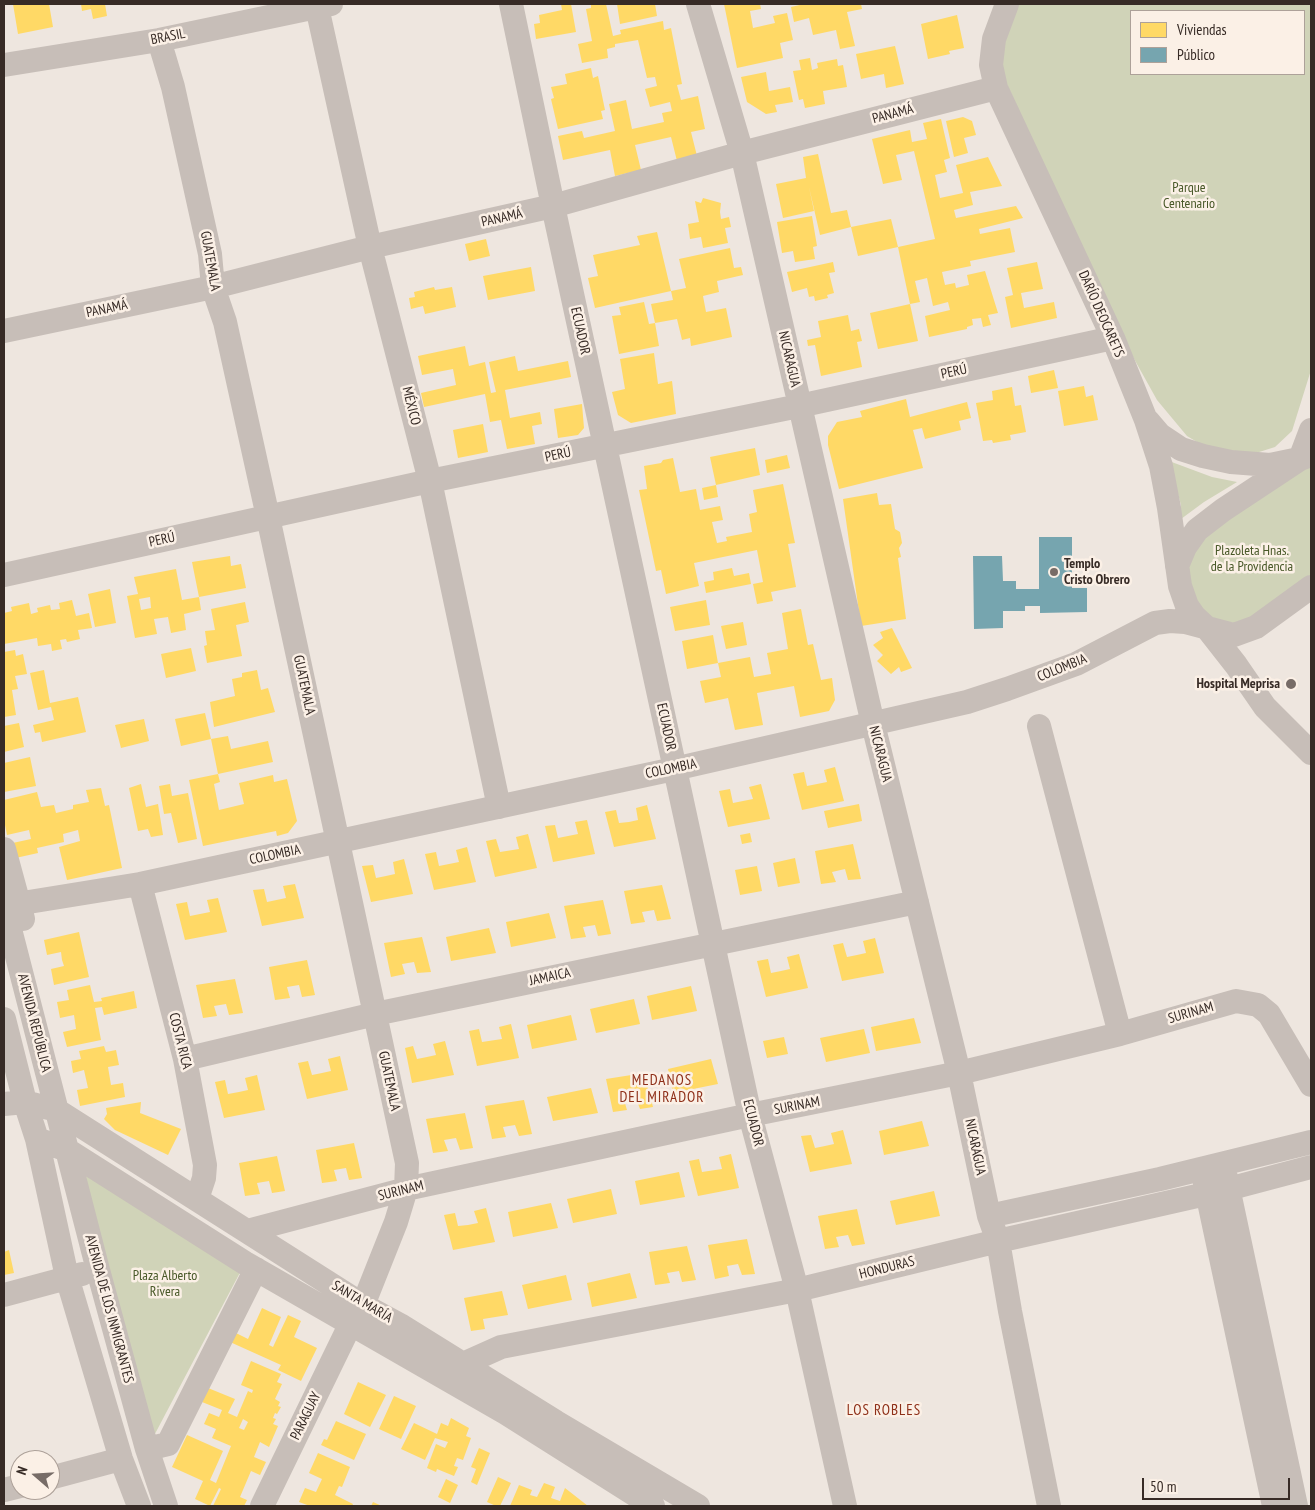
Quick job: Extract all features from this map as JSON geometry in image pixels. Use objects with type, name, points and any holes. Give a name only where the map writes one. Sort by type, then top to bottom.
[{"type":"street","name":"ECUADOR","points":[[512,4],[553,206],[750,1115],[797,1290],[845,1506]]},
{"type":"street","name":"NICARAGUA","points":[[698,4],[742,153],[873,724],[959,1073],[989,1216],[998,1241],[1049,1506]]},
{"type":"street","name":"DARÍO DEOCARETS","points":[[1007,4],[994,39],[991,65],[996,88],[1113,338],[1146,420],[1161,466],[1169,508],[1176,566],[1187,606],[1236,665],[1265,707],[1311,753]]},
{"type":"street","name":"BRASIL","points":[[4,65],[159,40],[324,6]]},
{"type":"street","name":"MÉXICO","points":[[324,6],[370,247],[430,481],[499,807]]},
{"type":"street","name":"GUATEMALA","points":[[159,40],[173,88],[210,254],[213,287],[225,322],[407,1163],[406,1189],[396,1222],[363,1305],[350,1325]]},
{"type":"street","name":"PANAMÁ","points":[[4,331],[213,287],[370,247],[553,206],[742,153],[996,88]]},
{"type":"street","name":"PERÚ","points":[[4,575],[430,481],[799,406],[1113,338]]},
{"type":"street","points":[[1146,420],[1160,435],[1181,449],[1203,456],[1231,462],[1270,465],[1306,457]]},
{"type":"street","points":[[1176,566],[1185,547],[1198,530],[1223,510],[1306,457],[1311,430]]},
{"type":"street","name":"COLOMBIA","points":[[9,905],[140,884],[499,807],[967,702],[1076,664],[1155,624],[1170,620],[1234,636],[1256,627],[1311,587]]},
{"type":"street","points":[[1039,726],[1120,1034]]},
{"type":"street","points":[[4,849],[9,905],[44,1015],[65,1095],[72,1112],[99,1138]]},
{"type":"street","name":"COSTA RICA","points":[[140,884],[185,1059],[205,1165],[204,1178],[197,1199]]},
{"type":"street","name":"JAMAICA","points":[[185,1059],[375,1014],[917,902]]},
{"type":"street","name":"AVENIDA REPÚBLICA","points":[[9,905],[56,1110]]},
{"type":"street","name":"SURINAM","points":[[247,1231],[406,1189],[750,1115],[959,1073],[1120,1034],[1236,1001],[1258,1005],[1269,1014],[1311,1085]]},
{"type":"street","name":"AVENIDA REPÚBLICA","points":[[4,1019],[14,1103],[36,1140]]},
{"type":"street","name":"SANTA MARÍA","points":[[14,1103],[56,1110],[363,1305],[400,1325],[698,1506]]},
{"type":"street","name":"AVENIDA DE LOS INMIGRANTES","points":[[56,1110],[147,1449],[166,1506]]},
{"type":"street","points":[[36,1140],[67,1277],[121,1459],[139,1506]]},
{"type":"street","name":"SANTA MARÍA","points":[[36,1140],[67,1150],[256,1269],[350,1325],[506,1413],[646,1505]]},
{"type":"street","points":[[989,1216],[1311,1142]]},
{"type":"street","points":[[1212,1166],[1296,1506]]},
{"type":"street","name":"HONDURAS","points":[[463,1364],[501,1348],[797,1290],[998,1241],[1218,1191],[1311,1167]]},
{"type":"street","points":[[1218,1191],[1274,1506]]},
{"type":"street","points":[[147,1449],[168,1444],[256,1269]]},
{"type":"street","points":[[4,1295],[98,1270]]},
{"type":"street","name":"PARAGUAY","points":[[262,1506],[350,1325]]},
{"type":"street","points":[[60,1475],[121,1459]]},
{"type":"street","points":[[646,1505],[658,1482]]},
{"type":"green space","name":"Parque Centenario","points":[[1017,4],[1311,4],[1311,370],[1292,431],[1275,447],[1256,453],[1237,452],[1202,445],[1187,436],[1157,400],[1123,339],[1005,80],[1002,62],[1003,47]]},
{"type":"green space","name":"Plazoleta Hnas. de la Providencia","points":[[1311,455],[1311,587],[1256,627],[1194,616],[1185,547]]},
{"type":"green space","points":[[1169,461],[1212,477],[1237,482],[1204,502],[1181,519],[1181,505]]},
{"type":"green space","name":"Plaza Alberto Rivera","points":[[67,1150],[245,1263],[147,1449]]},
{"type":"building: Viviendas","points":[[13,4],[49,4],[53,27],[18,34]]},
{"type":"building: Viviendas","points":[[81,4],[105,4],[107,16],[93,19],[91,9],[82,11]]},
{"type":"building: Viviendas","points":[[561,4],[571,4],[576,32],[536,39],[534,24],[540,23],[539,15],[562,10]]},
{"type":"building: Viviendas","points":[[591,4],[606,4],[613,36],[621,34],[620,30],[663,21],[664,30],[671,28],[682,84],[677,85],[681,100],[698,96],[705,129],[691,132],[697,156],[677,161],[671,137],[635,145],[641,170],[615,176],[610,150],[563,160],[558,136],[582,131],[584,138],[615,131],[609,104],[626,100],[632,129],[664,122],[662,113],[672,111],[670,102],[650,107],[645,89],[657,86],[655,77],[647,78],[638,40],[615,44],[615,47],[607,49],[608,58],[582,63],[578,44],[592,41],[586,9],[591,8]]},
{"type":"building: Viviendas","points":[[617,4],[655,4],[657,16],[620,24]]},
{"type":"building: Viviendas","points":[[724,4],[760,4],[761,9],[750,11],[753,28],[775,23],[773,16],[787,13],[793,40],[780,43],[783,58],[737,68]]},
{"type":"building: Viviendas","points":[[804,4],[861,4],[862,9],[847,12],[855,46],[840,49],[836,30],[813,35],[809,18],[794,22],[791,7]]},
{"type":"building: Viviendas","points":[[957,15],[964,48],[949,51],[950,54],[928,59],[921,24]]},
{"type":"building: Viviendas","points":[[895,46],[904,84],[886,88],[884,74],[861,79],[856,54]]},
{"type":"building: Viviendas","points":[[810,58],[812,70],[818,68],[817,63],[837,59],[838,66],[843,65],[847,87],[823,91],[825,104],[805,108],[803,99],[799,100],[793,71],[801,70],[799,60]]},
{"type":"building: Viviendas","points":[[591,68],[593,78],[598,76],[605,110],[601,111],[603,119],[558,129],[551,99],[554,98],[551,87],[567,84],[565,74]]},
{"type":"building: Viviendas","points":[[766,72],[769,91],[790,87],[793,102],[775,105],[777,112],[766,114],[747,102],[741,77]]},
{"type":"building: Viviendas","points":[[963,117],[972,121],[976,135],[964,138],[968,153],[954,157],[946,121]]},
{"type":"building: Viviendas","points":[[941,119],[950,158],[944,160],[947,172],[935,175],[940,198],[963,193],[956,165],[988,157],[1002,186],[970,192],[973,205],[954,210],[956,218],[1016,206],[1023,218],[979,229],[980,234],[1010,228],[1015,252],[970,261],[971,266],[942,272],[945,285],[955,283],[956,288],[969,285],[967,275],[985,271],[998,313],[988,315],[991,325],[983,327],[981,318],[972,319],[973,325],[967,327],[967,329],[929,337],[925,316],[950,310],[948,302],[933,306],[927,278],[915,281],[920,302],[910,304],[898,247],[935,239],[914,151],[896,155],[902,180],[883,184],[872,139],[910,130],[912,142],[927,139],[923,123]]},
{"type":"building: Viviendas","points":[[818,154],[831,213],[847,210],[851,227],[820,235],[809,187],[814,211],[783,218],[776,184],[806,178],[803,157]]},
{"type":"building: Viviendas","points":[[703,198],[721,203],[721,219],[729,217],[731,227],[725,228],[728,243],[703,248],[701,237],[690,239],[688,224],[699,222],[695,201],[701,203]]},
{"type":"building: Viviendas","points":[[812,216],[817,246],[813,247],[815,259],[795,262],[793,251],[782,253],[777,222]]},
{"type":"building: Viviendas","points":[[891,219],[898,247],[858,256],[851,227]]},
{"type":"building: Viviendas","points":[[657,232],[671,291],[595,308],[588,278],[598,276],[593,255],[640,245],[637,236]]},
{"type":"building: Viviendas","points":[[486,239],[490,256],[469,261],[465,244]]},
{"type":"building: Viviendas","points":[[730,248],[734,268],[741,267],[743,275],[717,281],[719,292],[703,296],[706,312],[726,308],[732,337],[691,346],[690,338],[682,340],[677,319],[655,323],[651,304],[673,300],[671,291],[686,288],[679,259]]},
{"type":"building: Viviendas","points":[[833,262],[835,272],[829,273],[834,293],[827,295],[828,298],[815,301],[814,296],[809,297],[807,288],[792,292],[787,272]]},
{"type":"building: Viviendas","points":[[1037,262],[1043,289],[1021,293],[1024,308],[1054,302],[1057,318],[1011,328],[1005,297],[1013,295],[1007,268]]},
{"type":"building: Viviendas","points":[[531,267],[535,291],[488,300],[483,276]]},
{"type":"building: Viviendas","points":[[434,287],[435,290],[452,287],[456,307],[425,314],[423,306],[411,309],[409,298],[415,297],[414,292]]},
{"type":"building: Viviendas","points":[[644,302],[649,324],[655,323],[659,346],[619,354],[612,316],[621,315],[619,307]]},
{"type":"building: Viviendas","points":[[910,304],[918,341],[878,349],[870,313]]},
{"type":"building: Viviendas","points":[[848,315],[851,331],[859,329],[862,341],[857,342],[862,367],[821,376],[815,345],[808,346],[807,340],[821,337],[818,321]]},
{"type":"building: Viviendas","points":[[465,346],[469,366],[485,362],[491,393],[496,392],[489,362],[515,356],[518,371],[568,361],[571,377],[505,390],[510,418],[540,412],[542,424],[532,426],[535,444],[507,449],[501,420],[490,422],[485,394],[424,407],[421,393],[456,385],[453,369],[422,375],[418,356]]},
{"type":"building: Viviendas","points":[[654,353],[658,384],[672,381],[676,414],[631,423],[618,415],[612,392],[625,389],[620,359]]},
{"type":"building: Viviendas","points":[[1054,370],[1058,388],[1031,393],[1028,376]]},
{"type":"building: Viviendas","points":[[1084,386],[1086,397],[1093,395],[1098,420],[1064,426],[1058,391]]},
{"type":"building: Viviendas","points":[[1012,387],[1015,406],[1021,405],[1026,432],[1010,435],[1011,440],[993,443],[992,440],[983,441],[976,403],[993,400],[992,391]]},
{"type":"building: Viviendas","points":[[906,399],[910,417],[967,402],[971,418],[959,421],[961,430],[925,439],[922,428],[913,430],[923,468],[839,489],[828,445],[828,436],[837,422],[862,417],[860,411]]},
{"type":"building: Viviendas","points":[[582,404],[584,428],[578,435],[558,438],[554,409]]},
{"type":"building: Viviendas","points":[[483,424],[488,452],[458,458],[453,430]]},
{"type":"building: Viviendas","points":[[755,448],[760,475],[716,485],[710,457]]},
{"type":"building: Viviendas","points":[[787,455],[790,468],[767,473],[765,460]]},
{"type":"building: Viviendas","points":[[673,458],[680,492],[696,489],[700,510],[720,506],[723,520],[712,522],[717,543],[727,541],[726,537],[752,532],[749,514],[757,512],[753,490],[783,484],[795,543],[788,544],[796,587],[771,592],[773,601],[757,604],[753,584],[763,582],[757,550],[694,563],[699,586],[666,594],[661,570],[656,571],[639,490],[647,489],[644,466],[661,463],[663,460]]},
{"type":"building: Viviendas","points":[[716,485],[718,497],[704,500],[702,488]]},
{"type":"building: Viviendas","points":[[877,493],[879,505],[891,504],[895,529],[900,532],[902,543],[899,548],[901,557],[898,558],[906,619],[861,626],[843,499]]},
{"type":"building: Viviendas","points":[[230,556],[231,566],[241,564],[246,588],[199,597],[192,562]]},
{"type":"building: Viviendas","points":[[732,568],[734,576],[749,573],[751,584],[706,593],[704,582],[714,580],[713,572]]},
{"type":"building: Viviendas","points":[[176,569],[182,600],[199,597],[201,610],[184,614],[186,630],[171,633],[168,617],[154,619],[157,634],[135,638],[127,596],[138,594],[134,577]],"holes":[[[150,597],[151,608],[141,610],[139,599]]]},
{"type":"building: Viviendas","points":[[110,589],[116,623],[95,627],[88,594]]},
{"type":"building: Viviendas","points":[[72,600],[76,616],[89,613],[92,628],[78,630],[80,639],[67,642],[66,639],[60,640],[62,649],[52,651],[51,644],[38,646],[37,638],[4,644],[4,613],[12,611],[11,607],[29,603],[31,614],[38,612],[37,608],[50,605],[51,610],[60,609],[59,603]]},
{"type":"building: Viviendas","points":[[706,600],[710,625],[675,631],[670,607]]},
{"type":"building: Viviendas","points":[[245,602],[249,622],[236,625],[242,656],[207,663],[204,646],[207,645],[205,631],[215,630],[211,609]]},
{"type":"building: Viviendas","points":[[801,609],[808,645],[813,644],[821,680],[832,678],[835,700],[829,711],[800,717],[794,686],[757,693],[763,725],[735,730],[728,698],[705,703],[700,681],[721,677],[718,663],[750,657],[754,677],[771,674],[767,653],[788,649],[782,613]]},
{"type":"building: Viviendas","points":[[743,622],[747,645],[726,649],[721,626]]},
{"type":"building: Viviendas","points":[[892,628],[912,668],[901,672],[899,667],[891,674],[877,661],[883,655],[873,645],[883,638],[880,632]]},
{"type":"building: Viviendas","points":[[713,635],[718,663],[687,669],[682,641]]},
{"type":"building: Viviendas","points":[[191,648],[196,671],[166,678],[161,654]]},
{"type":"building: Viviendas","points":[[15,650],[16,656],[23,654],[27,674],[15,676],[18,689],[12,690],[16,715],[4,717],[4,652]]},
{"type":"building: Viviendas","points":[[44,670],[50,703],[78,697],[86,732],[42,742],[40,732],[35,733],[33,725],[54,720],[51,707],[38,710],[30,673]]},
{"type":"building: Viviendas","points":[[257,670],[261,690],[268,688],[275,712],[214,727],[210,702],[235,696],[232,679],[242,677],[242,673]]},
{"type":"building: Viviendas","points":[[205,713],[211,739],[181,746],[175,719]]},
{"type":"building: Viviendas","points":[[144,719],[149,741],[121,748],[115,725]]},
{"type":"building: Viviendas","points":[[19,723],[24,747],[4,752],[4,726]]},
{"type":"building: Viviendas","points":[[228,736],[231,749],[268,741],[273,762],[218,774],[211,739]]},
{"type":"building: Viviendas","points":[[30,757],[36,786],[4,792],[4,763]]},
{"type":"building: Viviendas","points":[[835,767],[844,801],[802,810],[793,774],[804,772],[807,786],[827,782],[824,770]]},
{"type":"building: Viviendas","points":[[218,774],[220,782],[214,784],[219,810],[244,804],[239,783],[273,775],[274,782],[287,779],[297,821],[288,833],[277,836],[276,831],[203,846],[189,780]]},
{"type":"building: Viviendas","points":[[141,784],[146,807],[158,804],[163,835],[151,837],[148,829],[138,831],[129,788]]},
{"type":"building: Viviendas","points":[[170,784],[172,796],[188,793],[197,839],[178,843],[171,813],[164,814],[159,786]]},
{"type":"building: Viviendas","points":[[761,784],[770,819],[728,827],[719,791],[730,789],[733,803],[753,799],[749,787]]},
{"type":"building: Viviendas","points":[[101,788],[105,806],[109,805],[122,868],[67,880],[59,847],[80,841],[78,830],[63,834],[64,842],[37,848],[38,853],[11,859],[8,844],[31,839],[29,830],[7,835],[4,820],[4,800],[37,792],[41,807],[54,805],[56,813],[73,809],[73,805],[89,802],[86,790]]},
{"type":"building: Viviendas","points":[[859,804],[862,821],[828,828],[824,811]]},
{"type":"building: Viviendas","points":[[647,805],[656,839],[614,847],[605,812],[616,810],[619,823],[629,822],[638,820],[636,808]]},
{"type":"building: Viviendas","points":[[587,820],[595,854],[553,862],[545,826],[555,825],[558,838],[578,834],[575,822]]},
{"type":"building: Viviendas","points":[[750,833],[752,842],[742,844],[740,835]]},
{"type":"building: Viviendas","points":[[528,834],[537,868],[495,877],[486,841],[496,839],[500,852],[519,849],[516,837]]},
{"type":"building: Viviendas","points":[[853,844],[861,879],[848,880],[845,869],[832,872],[836,882],[821,884],[815,851]]},
{"type":"building: Viviendas","points":[[467,847],[476,882],[434,890],[425,854],[436,852],[439,866],[459,862],[456,850]]},
{"type":"building: Viviendas","points":[[795,858],[800,883],[778,887],[773,863]]},
{"type":"building: Viviendas","points":[[404,859],[413,894],[371,902],[362,866],[373,865],[376,878],[395,874],[393,862]]},
{"type":"building: Viviendas","points":[[757,866],[762,891],[740,895],[735,870]]},
{"type":"building: Viviendas","points":[[295,884],[304,918],[262,926],[253,890],[264,889],[267,902],[286,898],[283,886]]},
{"type":"building: Viviendas","points":[[662,885],[671,919],[657,921],[654,910],[642,912],[645,922],[631,924],[624,891]]},
{"type":"building: Viviendas","points":[[218,898],[227,932],[185,940],[176,904],[187,902],[190,916],[210,912],[207,900]]},
{"type":"building: Viviendas","points":[[603,900],[611,934],[598,936],[595,925],[583,927],[586,937],[571,939],[564,906]]},
{"type":"building: Viviendas","points":[[549,913],[556,938],[511,947],[506,922]]},
{"type":"building: Viviendas","points":[[489,928],[496,953],[451,961],[446,937]]},
{"type":"building: Viviendas","points":[[79,932],[89,977],[54,985],[51,969],[64,966],[61,952],[47,955],[44,940]]},
{"type":"building: Viviendas","points":[[422,937],[431,972],[417,973],[414,962],[402,964],[405,974],[391,977],[384,943]]},
{"type":"building: Viviendas","points":[[875,938],[884,973],[842,981],[833,945],[843,943],[847,957],[866,953],[863,941]]},
{"type":"building: Viviendas","points":[[799,954],[808,988],[766,997],[757,961],[768,959],[771,973],[790,969],[787,957]]},
{"type":"building: Viviendas","points":[[307,960],[315,995],[302,997],[299,985],[287,987],[290,998],[275,1000],[269,967]]},
{"type":"building: Viviendas","points":[[235,979],[243,1013],[229,1015],[226,1004],[214,1006],[217,1016],[203,1018],[196,985]]},
{"type":"building: Viviendas","points":[[90,985],[94,1002],[102,1001],[101,998],[134,991],[137,1008],[104,1015],[102,1007],[95,1008],[101,1040],[67,1047],[63,1032],[76,1029],[74,1015],[60,1018],[57,1002],[69,1000],[67,990]]},
{"type":"building: Viviendas","points":[[691,986],[697,1011],[652,1020],[647,996]]},
{"type":"building: Viviendas","points":[[634,999],[640,1024],[596,1033],[590,1009]]},
{"type":"building: Viviendas","points":[[571,1015],[577,1040],[532,1049],[527,1025]]},
{"type":"building: Viviendas","points":[[914,1018],[921,1043],[876,1051],[871,1027]]},
{"type":"building: Viviendas","points":[[511,1024],[519,1058],[477,1066],[469,1031],[479,1029],[482,1042],[502,1039],[499,1027]]},
{"type":"building: Viviendas","points":[[864,1029],[870,1053],[826,1062],[820,1038]]},
{"type":"building: Viviendas","points":[[784,1037],[788,1054],[767,1058],[763,1041]]},
{"type":"building: Viviendas","points":[[445,1041],[454,1075],[412,1083],[405,1048],[413,1046],[417,1059],[436,1055],[433,1044]]},
{"type":"building: Viviendas","points":[[104,1046],[106,1052],[116,1050],[119,1065],[108,1067],[111,1085],[123,1083],[125,1097],[80,1106],[77,1090],[88,1088],[84,1070],[73,1073],[71,1061],[81,1059],[79,1051]]},
{"type":"building: Viviendas","points":[[340,1056],[348,1090],[307,1099],[298,1063],[308,1061],[312,1075],[331,1071],[328,1059]]},
{"type":"building: Viviendas","points":[[711,1059],[718,1084],[673,1093],[668,1069]]},
{"type":"building: Viviendas","points":[[644,1073],[653,1107],[640,1109],[636,1098],[624,1100],[627,1110],[613,1112],[606,1079]]},
{"type":"building: Viviendas","points":[[257,1075],[265,1110],[224,1118],[215,1082],[225,1080],[228,1094],[248,1090],[245,1078]]},
{"type":"building: Viviendas","points":[[591,1088],[598,1113],[553,1121],[547,1097]]},
{"type":"building: Viviendas","points":[[524,1100],[532,1134],[519,1136],[515,1125],[503,1127],[506,1137],[492,1139],[485,1106]]},
{"type":"building: Viviendas","points":[[141,1102],[140,1113],[181,1129],[168,1155],[115,1130],[104,1119],[107,1114],[106,1108]]},
{"type":"building: Viviendas","points":[[465,1113],[473,1148],[460,1150],[456,1138],[444,1140],[448,1151],[433,1153],[426,1119]]},
{"type":"building: Viviendas","points":[[922,1121],[929,1146],[884,1155],[879,1131]]},
{"type":"building: Viviendas","points":[[843,1130],[852,1164],[810,1172],[801,1136],[811,1135],[815,1148],[834,1144],[831,1133]]},
{"type":"building: Viviendas","points":[[354,1143],[362,1178],[349,1180],[346,1168],[334,1170],[337,1181],[322,1183],[316,1150]]},
{"type":"building: Viviendas","points":[[731,1154],[739,1188],[698,1196],[689,1161],[699,1159],[702,1172],[722,1169],[719,1157]]},
{"type":"building: Viviendas","points":[[277,1156],[285,1191],[272,1193],[269,1181],[257,1183],[260,1194],[245,1196],[239,1163]]},
{"type":"building: Viviendas","points":[[679,1172],[685,1197],[640,1205],[635,1181]]},
{"type":"building: Viviendas","points":[[611,1189],[617,1214],[573,1223],[567,1199]]},
{"type":"building: Viviendas","points":[[934,1191],[940,1216],[896,1225],[890,1201]]},
{"type":"building: Viviendas","points":[[551,1203],[558,1228],[513,1237],[508,1212]]},
{"type":"building: Viviendas","points":[[486,1208],[495,1242],[453,1250],[444,1215],[455,1213],[458,1226],[468,1225],[478,1223],[474,1211]]},
{"type":"building: Viviendas","points":[[857,1209],[865,1244],[852,1246],[848,1235],[836,1237],[839,1247],[825,1249],[818,1216]]},
{"type":"building: Viviendas","points":[[747,1239],[755,1274],[742,1275],[738,1264],[727,1266],[729,1276],[715,1279],[708,1245]]},
{"type":"building: Viviendas","points":[[687,1246],[696,1280],[682,1282],[679,1271],[667,1273],[670,1283],[655,1285],[649,1252]]},
{"type":"building: Viviendas","points":[[9,1250],[14,1273],[4,1275],[4,1252]]},
{"type":"building: Viviendas","points":[[630,1273],[637,1298],[592,1307],[587,1283]]},
{"type":"building: Viviendas","points":[[566,1275],[572,1300],[528,1309],[522,1285]]},
{"type":"building: Viviendas","points":[[502,1291],[508,1315],[483,1319],[485,1329],[471,1331],[464,1298]]},
{"type":"building: Viviendas","points":[[262,1308],[281,1317],[269,1345],[273,1347],[288,1315],[301,1321],[294,1337],[317,1348],[301,1381],[278,1370],[281,1365],[230,1342],[234,1332],[248,1339]]},
{"type":"building: Viviendas","points":[[251,1361],[281,1374],[277,1382],[282,1384],[275,1399],[280,1402],[278,1406],[281,1407],[273,1418],[276,1419],[273,1424],[278,1426],[269,1447],[260,1442],[254,1457],[266,1462],[260,1475],[251,1471],[240,1497],[247,1500],[244,1506],[213,1506],[221,1489],[219,1488],[210,1506],[195,1499],[203,1481],[172,1467],[187,1435],[223,1451],[210,1480],[216,1483],[231,1446],[212,1438],[216,1429],[204,1424],[209,1413],[219,1417],[222,1410],[202,1402],[208,1388],[235,1399],[228,1413],[237,1417],[248,1391],[252,1393],[253,1390],[241,1385]],"holes":[[[243,1419],[248,1422],[244,1430],[239,1428]]]},
{"type":"building: Viviendas","points":[[358,1382],[386,1395],[370,1427],[344,1414]]},
{"type":"building: Viviendas","points":[[394,1396],[416,1406],[401,1439],[379,1429]]},
{"type":"building: Viviendas","points":[[451,1418],[469,1428],[466,1436],[471,1438],[463,1460],[457,1458],[454,1466],[458,1467],[454,1476],[437,1469],[436,1472],[427,1468],[436,1444],[445,1448],[448,1442],[435,1438],[425,1460],[401,1449],[414,1423],[437,1434],[441,1423],[448,1426]]},
{"type":"building: Viviendas","points":[[336,1421],[366,1434],[354,1460],[321,1445],[324,1439],[327,1440]]},
{"type":"building: Viviendas","points":[[479,1448],[490,1453],[477,1485],[471,1482],[476,1469],[471,1467]]},
{"type":"building: Viviendas","points":[[318,1453],[350,1467],[342,1487],[339,1486],[335,1495],[353,1504],[352,1506],[310,1506],[299,1502],[305,1488],[316,1492],[322,1479],[309,1473]]},
{"type":"building: Viviendas","points":[[498,1477],[511,1483],[500,1506],[496,1506],[487,1502]]},
{"type":"building: Viviendas","points":[[446,1479],[458,1485],[450,1503],[438,1497]]},
{"type":"building: Viviendas","points":[[544,1483],[555,1487],[551,1498],[560,1501],[565,1488],[588,1506],[510,1506],[519,1485],[532,1490],[530,1495],[537,1497]]},
{"type":"building: Viviendas","points":[[373,1502],[382,1506],[371,1506]]},
{"type":"building: Público","points":[[1039,537],[1072,537],[1072,588],[1087,588],[1087,612],[1040,613],[1040,606],[1025,606],[1025,611],[1003,611],[1003,628],[974,629],[973,556],[1002,556],[1003,581],[1016,581],[1016,589],[1039,589]]},
{"type":"place","name":"Templo Cristo Obrero","points":[[1054,572]]},
{"type":"place","name":"Hospital Meprisa","points":[[1291,684]]},
{"type":"district","name":"MEDANOS DEL MIRADOR","points":[[662,1090]]},
{"type":"district","name":"LOS ROBLES","points":[[884,1411]]}]
